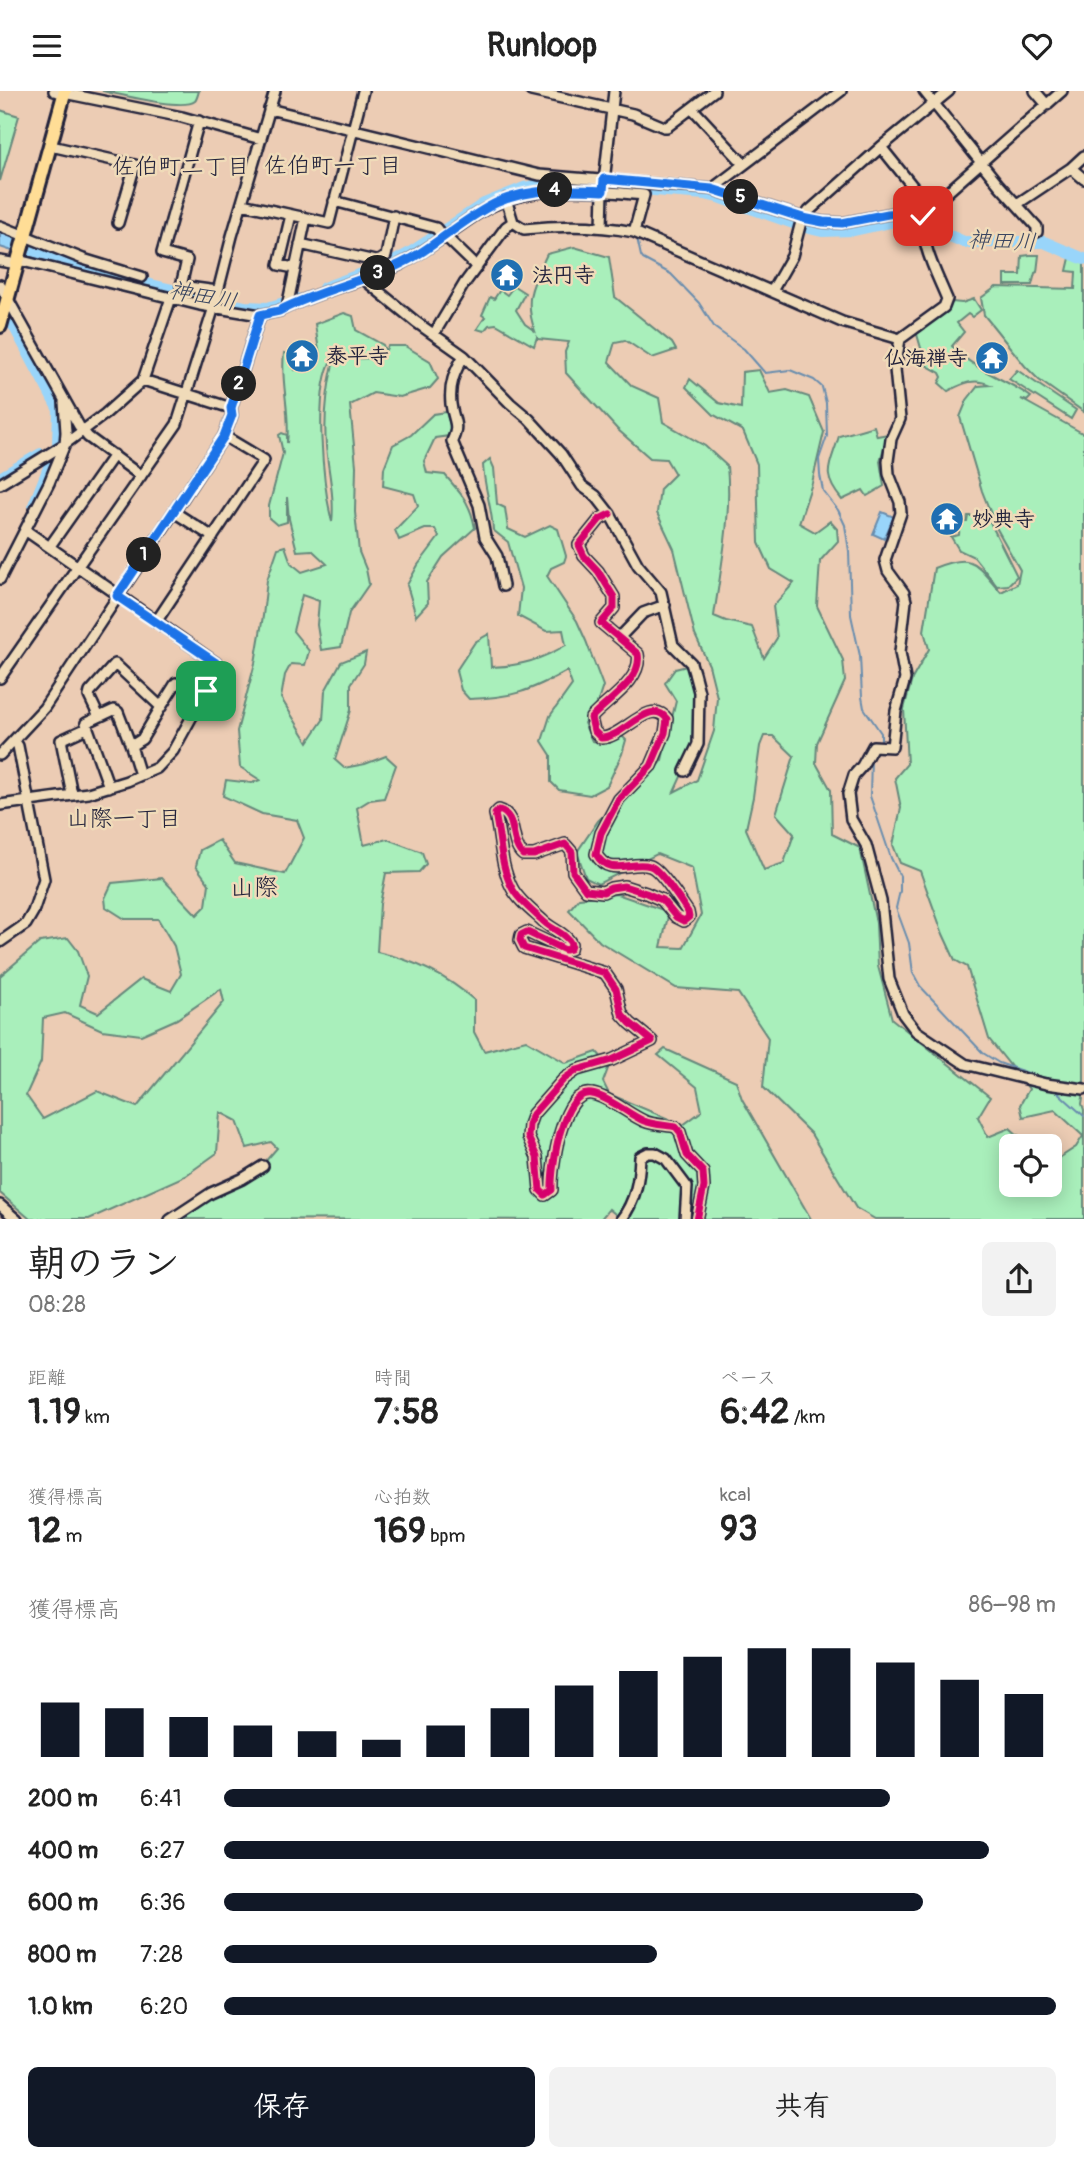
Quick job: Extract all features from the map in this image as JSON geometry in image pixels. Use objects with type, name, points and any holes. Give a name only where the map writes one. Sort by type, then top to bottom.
[{"type":"highway","points":[[4,313],[51,146],[61,92]]},
{"type":"street","points":[[0,677],[177,424],[216,300],[275,91]]},
{"type":"street","points":[[242,204],[329,223],[363,91]]},
{"type":"street","points":[[531,91],[611,107],[667,127],[714,91]]},
{"type":"street","points":[[602,227],[614,91]]},
{"type":"street","points":[[712,189],[841,91]]},
{"type":"street","points":[[925,91],[981,163],[1037,227],[1037,232]]},
{"type":"street","points":[[772,291],[792,256],[801,223],[881,147],[949,91]]},
{"type":"street","points":[[1035,91],[1047,105]]},
{"type":"street","points":[[925,218],[981,163],[1062,91]]},
{"type":"street","points":[[61,92],[199,121],[261,139]]},
{"type":"street","points":[[692,108],[744,165]]},
{"type":"street","points":[[269,109],[539,175],[604,185],[644,195],[634,232]]},
{"type":"street","points":[[199,121],[162,253],[187,261],[181,286],[260,315],[279,311],[287,304],[395,267],[477,214],[506,199],[547,191],[604,185],[712,189],[801,223],[842,223],[907,212],[925,218]]},
{"type":"street","points":[[51,146],[135,165],[118,223]]},
{"type":"street","points":[[881,147],[925,218],[923,237],[947,299],[944,307],[900,339],[895,369],[900,419],[891,439],[888,461],[889,474],[900,502],[901,513],[885,560],[888,571],[904,593],[906,601],[900,652],[905,679],[895,712],[892,747],[873,746],[854,775],[848,794],[851,819],[866,845],[881,901],[889,979],[903,1014],[924,1037],[965,1064],[1046,1084],[1084,1089]]},
{"type":"street","points":[[1017,204],[1084,156]]},
{"type":"street","points":[[1071,167],[1084,180]]},
{"type":"street","points":[[506,199],[513,222],[524,229],[602,227],[634,232],[842,322],[900,339]]},
{"type":"street","points":[[334,201],[394,216],[443,235],[477,267]]},
{"type":"street","points":[[291,215],[279,265],[294,268]]},
{"type":"street","points":[[300,244],[380,260],[386,256],[394,216]]},
{"type":"street","points":[[287,304],[306,218]]},
{"type":"street","points":[[434,334],[477,267],[506,227],[513,222]]},
{"type":"street","points":[[0,226],[24,238],[142,277]]},
{"type":"street","points":[[0,261],[18,261],[172,298],[216,300]]},
{"type":"street","points":[[365,278],[416,322],[464,356],[529,419],[561,454],[582,486],[596,496],[610,514],[638,565],[661,592],[673,645],[691,663],[699,692],[698,744],[684,771]]},
{"type":"street","points":[[0,285],[4,313],[40,354],[82,431],[141,476]]},
{"type":"street","points":[[0,484],[63,445],[105,414],[144,380],[172,298]]},
{"type":"street","points":[[0,755],[44,708],[224,436],[260,315]]},
{"type":"street","points":[[464,356],[451,382],[451,405],[458,429],[452,441],[479,506],[485,537],[497,556],[503,586]]},
{"type":"street","points":[[144,380],[231,408]]},
{"type":"street","points":[[0,579],[49,483],[63,445],[66,432],[63,404],[65,400]]},
{"type":"street","points":[[156,622],[264,460],[224,436]]},
{"type":"street","points":[[50,546],[114,455]]},
{"type":"street","points":[[174,512],[213,537]]},
{"type":"street","points":[[610,514],[600,519],[579,545],[614,597],[614,608],[601,623],[639,654],[640,662],[635,675],[591,718],[594,731],[601,738],[609,739],[646,714],[656,711],[667,719],[665,733],[651,766],[619,799],[601,833],[596,854],[599,861],[606,866],[650,866],[660,872],[689,917],[684,921],[679,920],[662,900],[624,886],[603,892],[586,890],[573,872],[572,852],[565,844],[534,855],[523,855],[514,844],[511,820],[507,813],[499,810],[495,814],[501,859],[512,890],[546,925],[569,939],[571,944],[570,949],[565,950],[527,932],[521,935],[520,940],[524,948],[605,973],[616,989],[622,1013],[652,1041],[612,1060],[577,1070],[564,1079],[533,1114],[528,1137],[537,1157],[540,1190],[545,1195],[552,1190],[557,1147],[564,1121],[582,1094],[599,1096],[648,1123],[676,1127],[687,1154],[703,1173],[704,1187],[697,1219]]},
{"type":"street","points":[[0,805],[88,793],[157,768],[173,751],[206,691],[216,663],[25,530]]},
{"type":"street","points":[[619,638],[643,613],[665,605]]},
{"type":"street","points":[[99,717],[89,696],[90,692],[116,664],[161,706]]},
{"type":"street","points":[[131,746],[142,739],[176,683]]},
{"type":"street","points":[[109,787],[86,723],[114,710],[118,712],[140,775]]},
{"type":"street","points":[[72,794],[61,740],[87,728]]},
{"type":"street","points":[[0,942],[26,924],[44,879],[15,740]]},
{"type":"street","points":[[622,1219],[634,1199],[640,1157],[655,1153],[666,1159],[687,1187],[685,1219]]},
{"type":"street","points":[[172,1219],[211,1193],[264,1166]]},
{"type":"street","points":[[0,1205],[16,1219]]},
{"type":"green space","points":[[102,91],[199,91],[195,101],[178,104]]},
{"type":"green space","points":[[0,110],[19,116],[0,181]]},
{"type":"green space","points":[[574,247],[609,257],[615,297],[672,343],[676,350],[652,358],[625,340],[615,342],[609,362],[632,386],[659,398],[663,422],[705,446],[727,466],[727,522],[714,616],[752,627],[764,658],[777,638],[773,606],[794,583],[771,569],[759,543],[757,464],[743,431],[714,415],[686,387],[690,379],[719,403],[741,408],[742,372],[759,370],[770,393],[787,390],[809,397],[824,432],[799,523],[815,532],[830,521],[837,529],[838,541],[820,561],[817,606],[843,660],[845,681],[817,743],[816,763],[831,790],[832,834],[860,848],[876,923],[878,966],[892,1019],[990,1097],[978,1117],[988,1137],[1010,1128],[1017,1134],[999,1134],[999,1197],[1062,1197],[1062,1156],[1076,1147],[1083,1136],[1055,1110],[1023,1117],[1020,1105],[1029,1089],[989,1039],[967,967],[955,960],[920,871],[900,863],[893,845],[901,808],[895,778],[907,764],[904,709],[912,679],[929,649],[924,631],[934,568],[958,561],[973,563],[1001,592],[1017,584],[1020,570],[997,529],[982,491],[960,417],[967,400],[978,386],[990,385],[973,382],[948,391],[939,383],[942,377],[940,373],[926,365],[916,331],[952,302],[962,303],[974,299],[981,310],[972,317],[968,314],[957,323],[964,332],[952,346],[980,368],[1031,397],[1027,401],[1021,399],[1084,434],[1084,1219],[875,1219],[856,1208],[811,1134],[763,1087],[768,1038],[738,993],[676,988],[600,942],[569,910],[579,898],[617,894],[669,912],[661,947],[683,948],[701,915],[692,868],[657,854],[598,884],[586,878],[577,852],[598,821],[627,792],[650,775],[662,760],[676,701],[665,683],[675,669],[687,666],[695,690],[695,746],[674,792],[697,780],[714,731],[717,697],[709,665],[695,635],[674,549],[657,513],[660,489],[675,474],[666,459],[650,458],[617,429],[566,373],[565,352],[569,342],[537,337],[534,346],[496,324],[489,325],[484,331],[477,329],[485,317],[482,315],[490,297],[494,299],[500,290],[507,295],[514,286],[525,293],[516,310],[525,324],[535,331],[530,309],[534,283],[547,254]],"holes":[[[764,736],[773,736],[794,756],[776,814],[794,834],[784,863],[764,870],[746,829]]]},
{"type":"green space","points":[[1039,255],[1032,285],[1005,285],[1005,275],[1021,275],[1022,256]]},
{"type":"green space","points":[[1070,258],[1084,263],[1084,412],[1039,380],[1025,366],[984,315],[981,298],[996,287],[1075,289],[1076,272],[1067,271]]},
{"type":"green space","points":[[344,313],[353,316],[356,330],[383,345],[385,351],[388,346],[405,346],[430,361],[438,379],[430,388],[400,397],[373,393],[350,405],[356,466],[355,512],[359,552],[369,584],[349,613],[341,647],[321,650],[317,625],[319,601],[302,595],[293,631],[309,651],[305,665],[291,664],[285,675],[281,698],[308,742],[323,720],[325,691],[341,662],[366,652],[364,664],[351,684],[351,710],[335,760],[344,768],[386,756],[396,765],[384,798],[370,800],[357,808],[364,845],[387,839],[422,852],[426,864],[419,872],[386,873],[380,904],[377,952],[428,970],[452,983],[474,1000],[474,1032],[484,1051],[526,1040],[566,1063],[597,1052],[609,1066],[603,1082],[609,1094],[683,1125],[702,1111],[697,1087],[658,1055],[665,1049],[736,1081],[742,1099],[811,1219],[621,1219],[609,1209],[601,1219],[178,1219],[258,1170],[277,1148],[271,1142],[247,1148],[237,1121],[220,1112],[217,1153],[185,1176],[89,1219],[30,1219],[0,1193],[0,976],[40,942],[68,938],[78,951],[87,976],[80,1005],[98,1013],[141,979],[171,991],[181,974],[174,946],[158,919],[125,919],[106,907],[105,898],[112,883],[162,878],[197,915],[206,906],[209,884],[196,866],[200,850],[219,840],[235,863],[285,874],[304,838],[297,820],[262,814],[223,796],[226,780],[252,783],[260,780],[240,767],[237,731],[255,663],[267,580],[278,548],[285,546],[291,563],[302,572],[327,564],[312,550],[297,551],[287,497],[287,522],[277,525],[269,518],[269,506],[283,453],[279,435],[287,435],[287,443],[288,420],[283,375],[284,353],[288,354],[295,370],[320,358],[315,324]],"holes":[[[381,356],[350,359],[333,364],[325,425],[333,503],[332,522],[323,463],[321,415],[326,374],[332,359]],[[221,989],[224,1002],[137,1107],[97,1091],[43,1119],[26,1095],[41,1062],[43,1018],[65,1013],[102,1030],[141,1035],[177,1019]]]},
{"type":"green space","points":[[1017,370],[1076,410],[1071,419],[1009,379]]},
{"type":"green space","points":[[446,412],[451,428],[449,436],[435,438],[424,461],[427,473],[445,475],[468,505],[475,528],[443,557],[427,582],[428,603],[416,616],[407,585],[439,537],[435,529],[425,529],[399,540],[395,530],[418,506],[414,494],[383,486],[384,468],[393,445],[411,435],[433,414]]},
{"type":"green space","points":[[874,426],[877,436],[888,434],[880,461],[884,486],[867,496],[863,490],[842,500],[829,476],[830,463],[839,436]]},
{"type":"green space","points":[[490,459],[494,468],[497,504],[505,508],[508,529],[525,537],[550,525],[558,529],[566,556],[564,562],[551,568],[547,576],[577,621],[603,686],[598,701],[584,723],[592,741],[610,743],[621,735],[626,740],[607,786],[590,795],[559,790],[551,782],[551,755],[542,741],[550,716],[572,685],[567,671],[542,684],[509,695],[469,699],[461,690],[456,671],[475,642],[489,634],[491,667],[530,661],[566,645],[563,630],[546,631],[518,616],[521,588],[508,542],[493,530],[483,465]]},
{"type":"green space","points":[[968,516],[987,516],[1017,576],[1008,585],[997,586],[974,557],[959,550],[951,537],[959,535],[960,522],[967,522]]},
{"type":"water","points":[[0,230],[72,259],[68,269],[0,247]]},
{"type":"water","points":[[882,512],[894,517],[884,539],[873,534]]},
{"type":"waterway","name":"神田川","points":[[324,288],[392,263],[484,204],[524,188],[548,184],[705,194],[822,231],[854,230],[900,220],[915,221],[964,242],[1044,242],[1084,259]]},
{"type":"waterway","points":[[637,238],[643,259],[671,274],[699,303],[715,328],[744,349],[765,373],[790,370],[814,380],[822,387],[826,403],[827,436],[819,459],[820,475],[823,491],[838,510],[845,525],[849,551],[851,615],[860,656],[862,697],[864,708],[881,733],[881,744]]},
{"type":"waterway","name":"神田川","points":[[56,261],[245,307],[268,308],[297,299]]},
{"type":"waterway","points":[[0,309],[12,322],[59,410],[58,445],[34,505]]},
{"type":"waterway","points":[[0,478],[41,454]]},
{"type":"waterway","points":[[879,749],[871,758],[870,796],[891,858],[900,876],[896,908],[909,943],[913,973],[920,986],[983,1053],[999,1063],[1040,1077]]},
{"type":"waterway","points":[[1054,1089],[1084,1116]]},
{"type":"cycle path","points":[[610,514],[600,519],[579,545],[614,597],[614,608],[601,623],[638,654],[638,664],[629,681],[591,718],[594,731],[601,738],[609,737],[652,712],[660,713],[667,719],[665,733],[651,766],[619,799],[601,833],[596,854],[601,861],[614,867],[643,865],[654,868],[676,894],[689,917],[684,921],[676,917],[662,900],[624,886],[603,892],[586,890],[573,872],[572,852],[565,844],[534,855],[523,855],[516,844],[509,817],[499,810],[495,814],[505,870],[515,892],[521,901],[571,944],[570,949],[565,950],[527,932],[521,935],[520,940],[524,948],[605,973],[616,989],[622,1014],[652,1041],[612,1060],[577,1070],[564,1079],[533,1114],[528,1137],[537,1157],[540,1190],[545,1195],[552,1190],[560,1132],[573,1104],[582,1096],[592,1094],[612,1102],[644,1121],[676,1127],[687,1155],[703,1172],[704,1187],[697,1219]]},
{"type":"place","name":"法円寺","points":[[507,275]]},
{"type":"place","name":"泰平寺","points":[[302,356]]},
{"type":"place","name":"仏海禅寺","points":[[992,358]]},
{"type":"place","name":"妙典寺","points":[[947,519]]},
{"type":"district","name":"佐伯町一丁目","points":[[333,165]]},
{"type":"district","name":"佐伯町二丁目","points":[[181,166]]},
{"type":"district","name":"山際一丁目","points":[[124,818]]},
{"type":"district","name":"山際","points":[[254,887]]},
{"type":"route","points":[[206,691],[216,663],[117,596],[224,436],[260,315],[279,311],[395,267],[496,203],[547,191],[603,191],[604,179],[712,189],[823,222],[862,221],[907,212],[923,216]]}]
